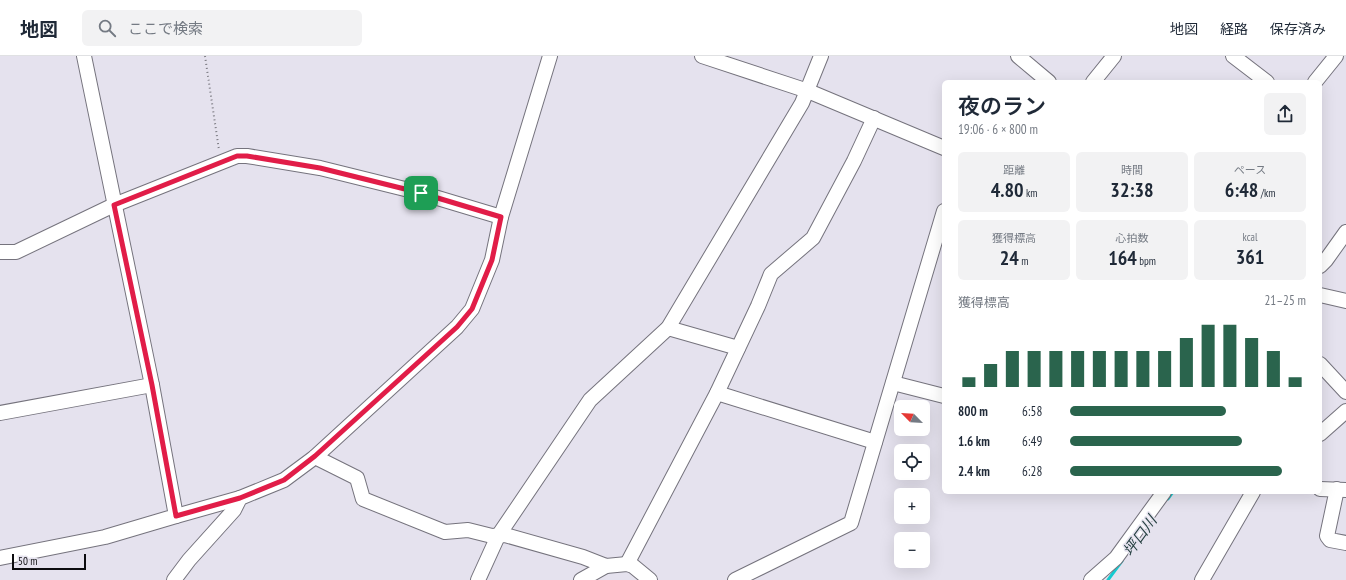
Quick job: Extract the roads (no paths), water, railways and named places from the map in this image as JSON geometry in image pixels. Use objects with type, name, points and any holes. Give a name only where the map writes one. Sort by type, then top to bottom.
[{"type":"street","points":[[84,56],[152,385],[176,516]]},
{"type":"street","points":[[0,558],[105,537],[240,498],[284,480],[315,456],[457,327],[472,309],[492,260],[501,217],[550,56]]},
{"type":"street","points":[[702,56],[808,91],[942,147]]},
{"type":"street","points":[[478,580],[498,536],[590,400],[668,328],[808,91],[821,56]]},
{"type":"street","points":[[1018,56],[1047,80]]},
{"type":"street","points":[[1095,80],[1114,56]]},
{"type":"street","points":[[1233,56],[1265,80]]},
{"type":"street","points":[[1317,80],[1336,56]]},
{"type":"street","points":[[627,564],[717,393],[758,306],[771,274],[813,238],[854,161],[874,118]]},
{"type":"street","points":[[0,252],[16,252],[114,205],[221,161],[237,156],[247,156],[320,168],[421,193],[501,217]]},
{"type":"street","points":[[735,580],[851,523],[942,218]]},
{"type":"street","points":[[1322,264],[1346,232]]},
{"type":"street","points":[[1322,295],[1346,301]]},
{"type":"street","points":[[668,328],[738,348]]},
{"type":"street","points":[[1322,366],[1346,392]]},
{"type":"street","points":[[893,383],[942,395]]},
{"type":"street","points":[[0,413],[152,385]]},
{"type":"street","points":[[717,393],[875,442]]},
{"type":"street","points":[[1322,432],[1346,411]]},
{"type":"street","points":[[315,456],[357,478],[363,499],[445,532],[468,530],[498,536],[505,535],[583,557],[606,566]]},
{"type":"street","points":[[1322,489],[1341,490],[1327,536],[1330,540],[1346,543]]},
{"type":"street","points":[[1091,580],[1116,558],[1163,494]]},
{"type":"street","points":[[1202,580],[1252,494]]},
{"type":"street","points":[[174,580],[189,560],[234,510],[240,498]]},
{"type":"street","points":[[581,580],[606,566],[627,564],[633,566],[650,580]]},
{"type":"waterway","name":"坪口川","points":[[1168,499],[1172,494]]},
{"type":"waterway","name":"坪口川","points":[[1108,580],[1122,561]]}]
